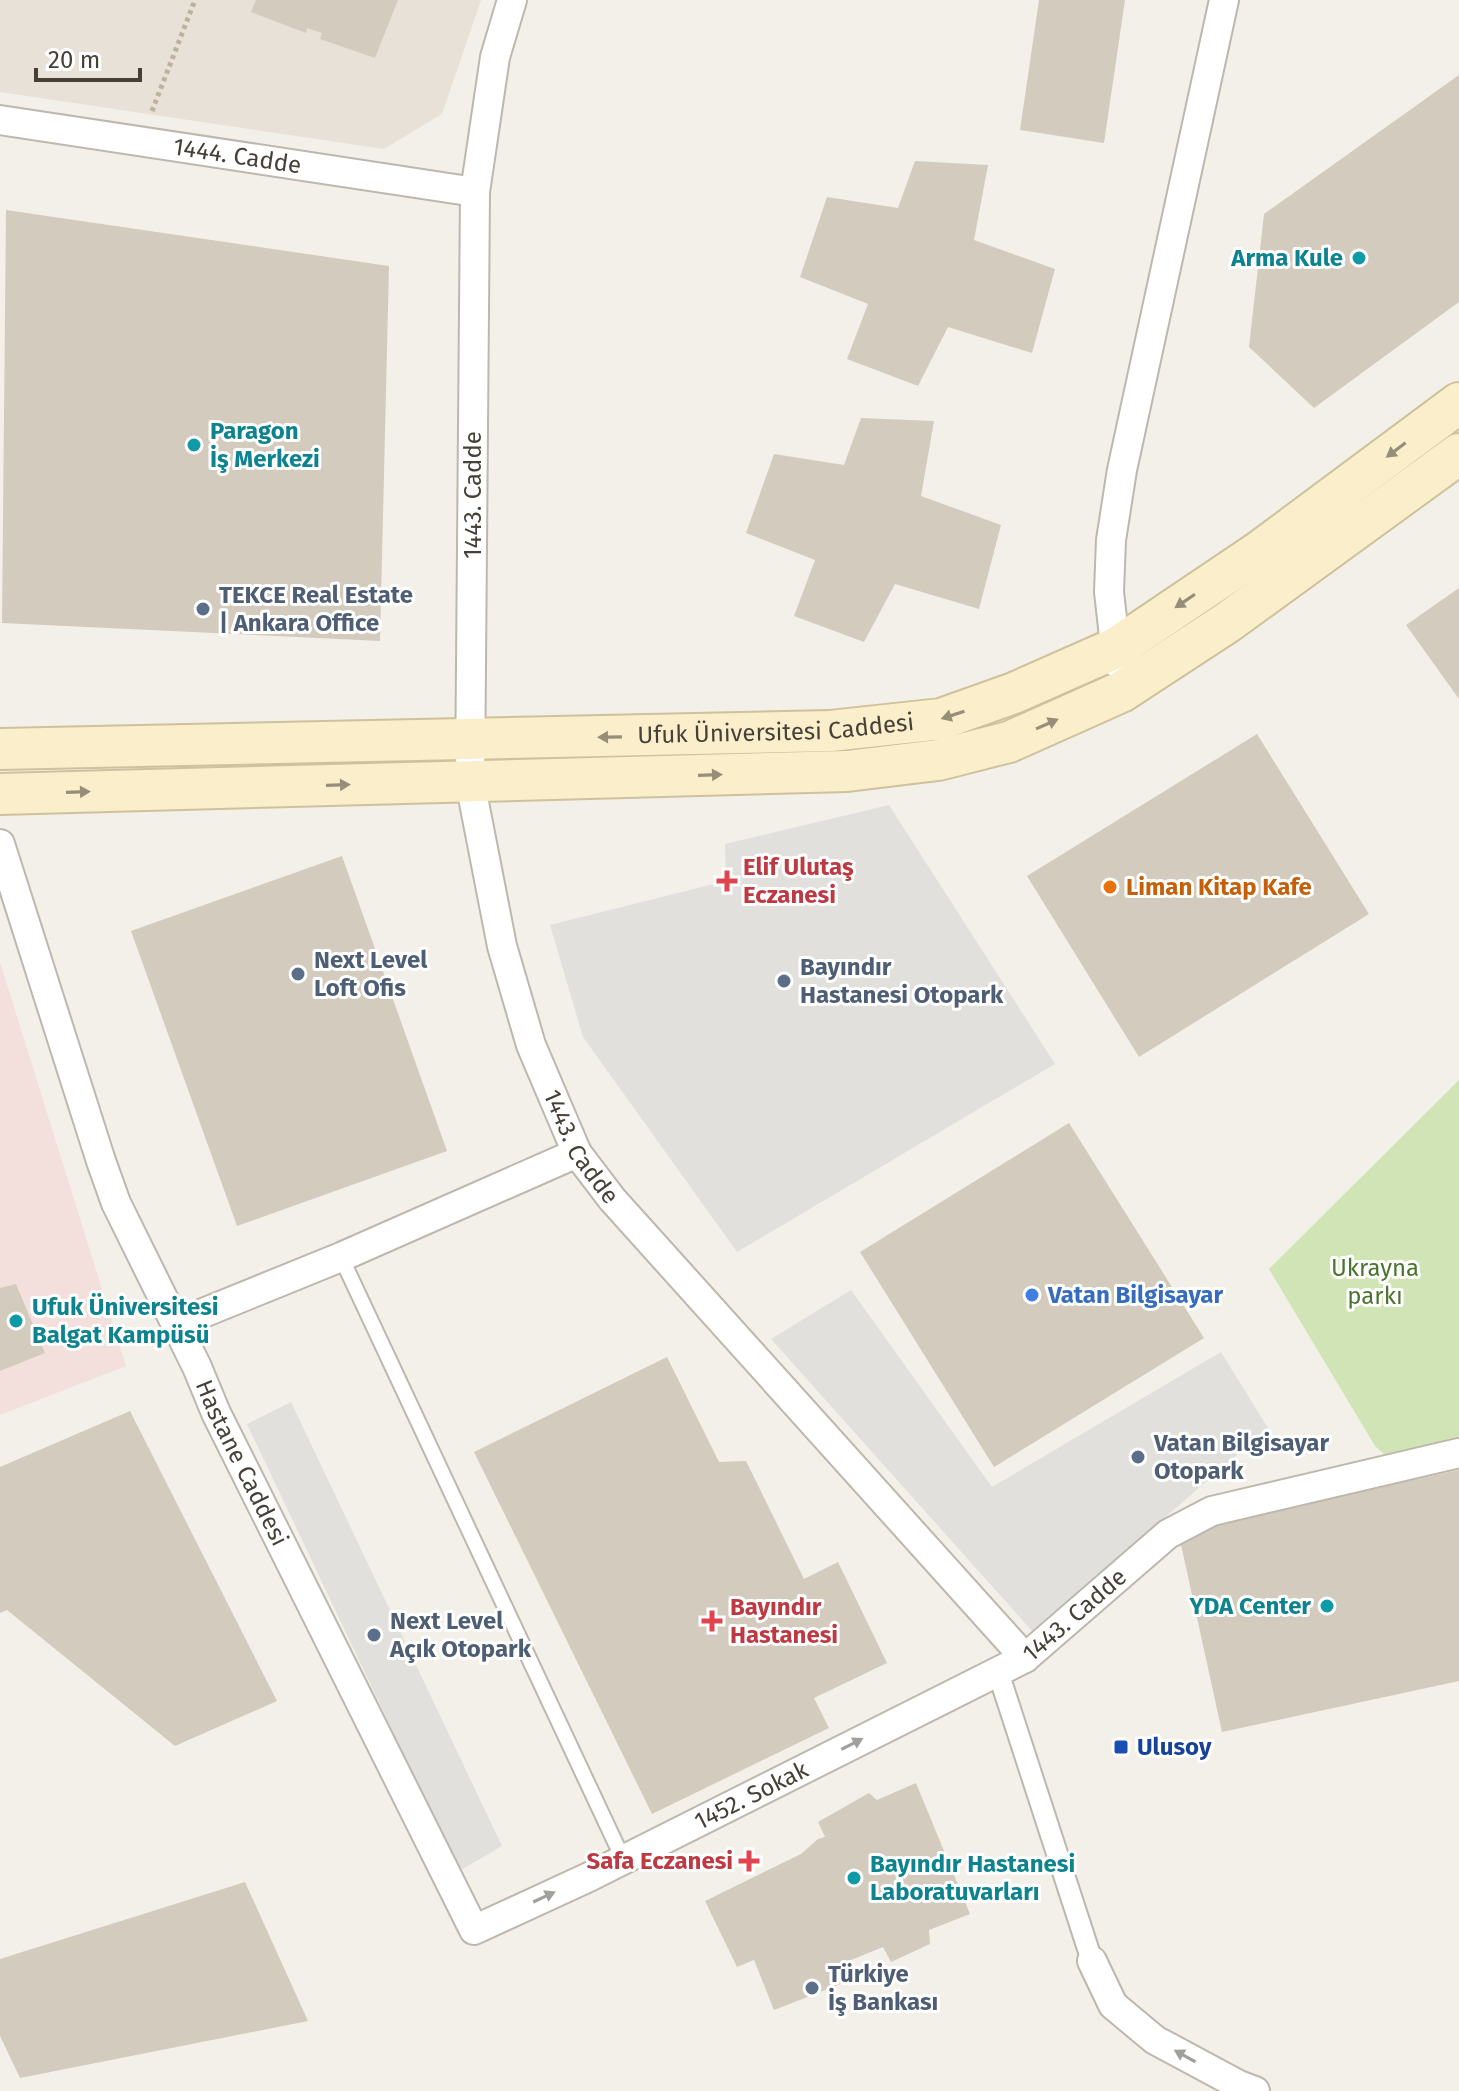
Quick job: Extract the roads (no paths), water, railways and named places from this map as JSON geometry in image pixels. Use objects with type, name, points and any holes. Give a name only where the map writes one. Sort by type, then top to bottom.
[{"type":"main road","name":"Ufuk Üniversitesi Caddesi","points":[[0,749],[830,731],[941,719],[1014,693],[1116,648],[1260,551],[1459,403]]},
{"type":"main road","name":"Ufuk Üniversitesi Caddesi","points":[[0,794],[847,771],[938,760],[1009,742],[1121,692],[1228,622],[1459,454]]},
{"type":"street","name":"1443. Cadde","points":[[512,0],[495,57],[475,192],[470,782],[502,946],[531,1045],[577,1153],[612,1199],[1025,1658],[1168,1534],[1212,1511],[1459,1453]]},
{"type":"street","points":[[1121,692],[1109,592],[1111,540],[1122,470],[1224,0]]},
{"type":"street","name":"1444. Cadde","points":[[0,120],[475,192]]},
{"type":"street","name":"Hastane Caddesi","points":[[0,844],[116,1203],[223,1427],[474,1930]]},
{"type":"street","points":[[176,1324],[341,1257],[577,1153]]},
{"type":"street","name":"1452. Sokak","points":[[474,1930],[1025,1658]]},
{"type":"street","points":[[998,1672],[1092,1961],[1113,2005],[1155,2040],[1255,2091]]},
{"type":"lane","points":[[341,1257],[623,1859]]},
{"type":"place","name":"Arma Kule","points":[[1359,258]]},
{"type":"place","name":"Paragon İş Merkezi","points":[[194,445]]},
{"type":"place","name":"TEKCE Real Estate | Ankara Office","points":[[203,609]]},
{"type":"place","name":"Elif Ulutaş Eczanesi","points":[[727,881]]},
{"type":"place","name":"Liman Kitap Kafe","points":[[1110,887]]},
{"type":"place","name":"Next Level Loft Ofis","points":[[298,974]]},
{"type":"place","name":"Bayındır Hastanesi Otopark","points":[[784,981]]},
{"type":"place","name":"Vatan Bilgisayar","points":[[1032,1295]]},
{"type":"place","name":"Ufuk Üniversitesi Balgat Kampüsü","points":[[16,1321]]},
{"type":"place","name":"Vatan Bilgisayar Otopark","points":[[1138,1457]]},
{"type":"place","name":"YDA Center","points":[[1327,1606]]},
{"type":"place","name":"Bayındır Hastanesi","points":[[712,1621]]},
{"type":"place","name":"Next Level Açık Otopark","points":[[374,1635]]},
{"type":"place","name":"Ulusoy","points":[[1121,1747]]},
{"type":"place","name":"Safa Eczanesi","points":[[749,1861]]},
{"type":"place","name":"Bayındır Hastanesi Laboratuvarları","points":[[854,1878]]},
{"type":"place","name":"Türkiye İş Bankası","points":[[812,1988]]},
{"type":"park label","name":"Ukrayna parkı","points":[[1375,1282]]}]
